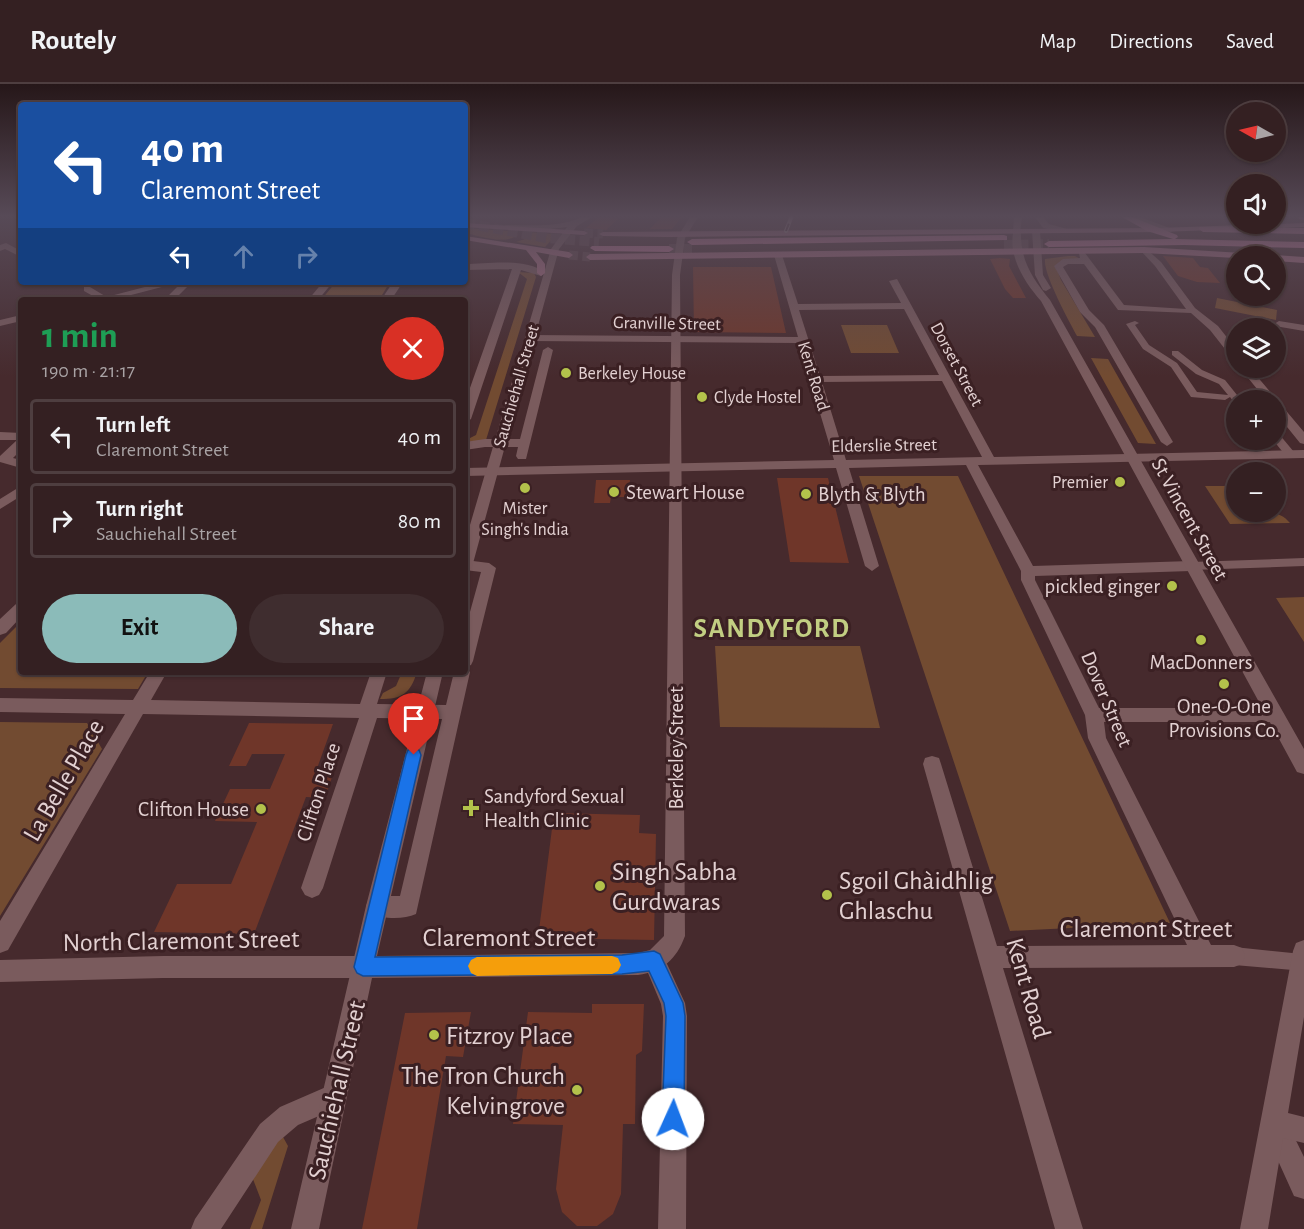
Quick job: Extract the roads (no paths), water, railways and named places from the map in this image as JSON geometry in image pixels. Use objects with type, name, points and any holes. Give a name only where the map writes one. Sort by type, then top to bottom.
[{"type":"street","points":[[468,410],[516,270]]},
{"type":"street","points":[[534,324],[529,313],[541,273],[538,270]]},
{"type":"street","name":"Sauchiehall Street","points":[[468,556],[550,270]]},
{"type":"street","name":"Berkeley Street","points":[[654,961],[673,942],[676,929],[676,468],[679,270]]},
{"type":"street","name":"Kent Road","points":[[782,270],[872,566]]},
{"type":"street","name":"St Vincent Street","points":[[1026,270],[1038,293],[1046,300],[1275,715],[1303,758]]},
{"type":"street","name":"St Vincent Street","points":[[1038,270],[1048,291],[1046,300]]},
{"type":"street","points":[[1061,270],[1085,312],[1100,325],[1167,442]]},
{"type":"street","points":[[1095,270],[1121,308],[1185,312],[1192,310]]},
{"type":"street","points":[[1163,270],[1192,310],[1210,323],[1226,343]]},
{"type":"street","name":"Dorset Street","points":[[894,281],[990,461]]},
{"type":"street","points":[[81,285],[100,297]]},
{"type":"street","points":[[112,297],[164,285]]},
{"type":"street","points":[[172,297],[183,286],[182,285]]},
{"type":"street","points":[[793,307],[907,306]]},
{"type":"street","points":[[0,323],[18,319]]},
{"type":"street","points":[[1135,323],[1130,324],[1146,347],[1174,365],[1190,391],[1197,395],[1212,396],[1225,392],[1222,382],[1199,372],[1175,353]]},
{"type":"street","points":[[1286,325],[1304,328]]},
{"type":"street","name":"Granville Street","points":[[530,338],[803,340]]},
{"type":"street","points":[[468,446],[500,443],[524,449],[548,353],[525,356]]},
{"type":"street","points":[[1199,372],[1199,377],[1212,396]]},
{"type":"street","points":[[815,379],[946,378]]},
{"type":"street","points":[[1253,378],[1264,390]]},
{"type":"street","points":[[1286,418],[1304,440]]},
{"type":"street","points":[[0,436],[18,437]]},
{"type":"street","points":[[2,458],[18,445]]},
{"type":"street","points":[[1286,449],[1290,454]]},
{"type":"street","name":"Elderslie Street","points":[[468,472],[1304,454]]},
{"type":"street","points":[[2,458],[18,463]]},
{"type":"street","name":"Dover Street","points":[[970,461],[1028,571],[1028,580],[1094,715],[1097,738],[1204,955]]},
{"type":"street","points":[[0,505],[18,491]]},
{"type":"street","points":[[1028,571],[1304,562]]},
{"type":"street","points":[[468,566],[489,568],[468,649]]},
{"type":"street","points":[[0,628],[18,611]]},
{"type":"street","name":"La Belle Place","points":[[0,942],[157,675]]},
{"type":"street","name":"Clifton Place","points":[[312,888],[378,675]]},
{"type":"street","name":"Sauchiehall Street","points":[[305,1229],[377,906],[434,675]]},
{"type":"street","points":[[377,906],[408,907],[461,675]]},
{"type":"street","points":[[0,705],[452,712]]},
{"type":"street","points":[[1094,715],[1275,715]]},
{"type":"street","name":"Kent Road","points":[[932,764],[1069,1229]]},
{"type":"street","name":"Claremont Street","points":[[990,957],[1204,955],[1303,957]]},
{"type":"street","points":[[1254,1229],[1303,957]]},
{"type":"street","points":[[654,961],[673,1003],[675,1016],[672,1229]]},
{"type":"street","name":"Claremont Street","points":[[363,967],[610,965],[654,961]]},
{"type":"street","name":"North Claremont Street","points":[[0,971],[174,967],[363,967]]},
{"type":"street","points":[[205,1229],[268,1133],[282,1120],[333,1097]]},
{"type":"street","points":[[1274,1123],[1304,1130]]},
{"type":"street","points":[[1274,1123],[1304,1186]]},
{"type":"place","name":"Berkeley House","points":[[566,373]]},
{"type":"place","name":"Clyde Hostel","points":[[702,397]]},
{"type":"place","name":"Premier","points":[[1120,482]]},
{"type":"place","name":"Mister Singh's India","points":[[525,488]]},
{"type":"place","name":"Stewart House","points":[[614,492]]},
{"type":"place","name":"Blyth & Blyth","points":[[806,494]]},
{"type":"place","name":"pickled ginger","points":[[1172,586]]},
{"type":"place","name":"MacDonners","points":[[1201,640]]},
{"type":"place","name":"One-O-One Provisions Co.","points":[[1224,684]]},
{"type":"place","name":"Sandyford Sexual Health Clinic","points":[[471,808]]},
{"type":"place","name":"Clifton House","points":[[261,809]]},
{"type":"place","name":"Singh Sabha Gurdwaras","points":[[600,886]]},
{"type":"place","name":"Sgoil Ghàidhlig Ghlaschu","points":[[827,895]]},
{"type":"place","name":"Fitzroy Place","points":[[434,1035]]},
{"type":"place","name":"The Tron Church Kelvingrove","points":[[577,1090]]},
{"type":"district","name":"SANDYFORD","points":[[772,628]]}]
